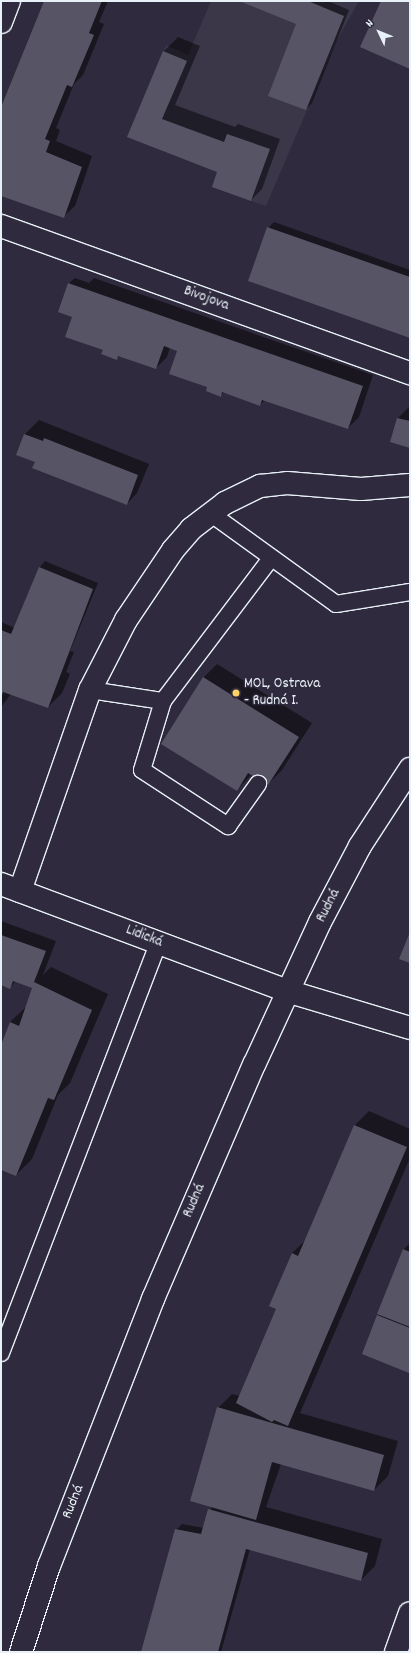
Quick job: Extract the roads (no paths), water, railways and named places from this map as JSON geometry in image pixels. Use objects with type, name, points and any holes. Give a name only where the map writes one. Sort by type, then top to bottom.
[{"type":"street","points":[[1,22],[9,1]]},
{"type":"street","name":"Bivojova","points":[[1,226],[410,373]]},
{"type":"street","points":[[11,887],[90,690],[126,620],[165,561],[191,529],[210,513],[248,491],[273,484],[361,489],[410,485]]},
{"type":"street","name":"Rudná","points":[[21,1652],[49,1566],[153,1299],[287,991],[360,846],[410,769]]},
{"type":"street","name":"Lidická","points":[[11,887],[287,991],[410,1028]]},
{"type":"street","points":[[396,1652],[410,1613]]},
{"type":"lane","points":[[210,513],[336,604],[410,592]]},
{"type":"lane","points":[[258,784],[228,826],[142,770],[163,701],[271,558]]},
{"type":"lane","points":[[90,690],[163,701]]},
{"type":"lane","points":[[1,1353],[158,943]]},
{"type":"place","name":"MOL, Ostrava - Rudná I.","points":[[236,693]]}]
